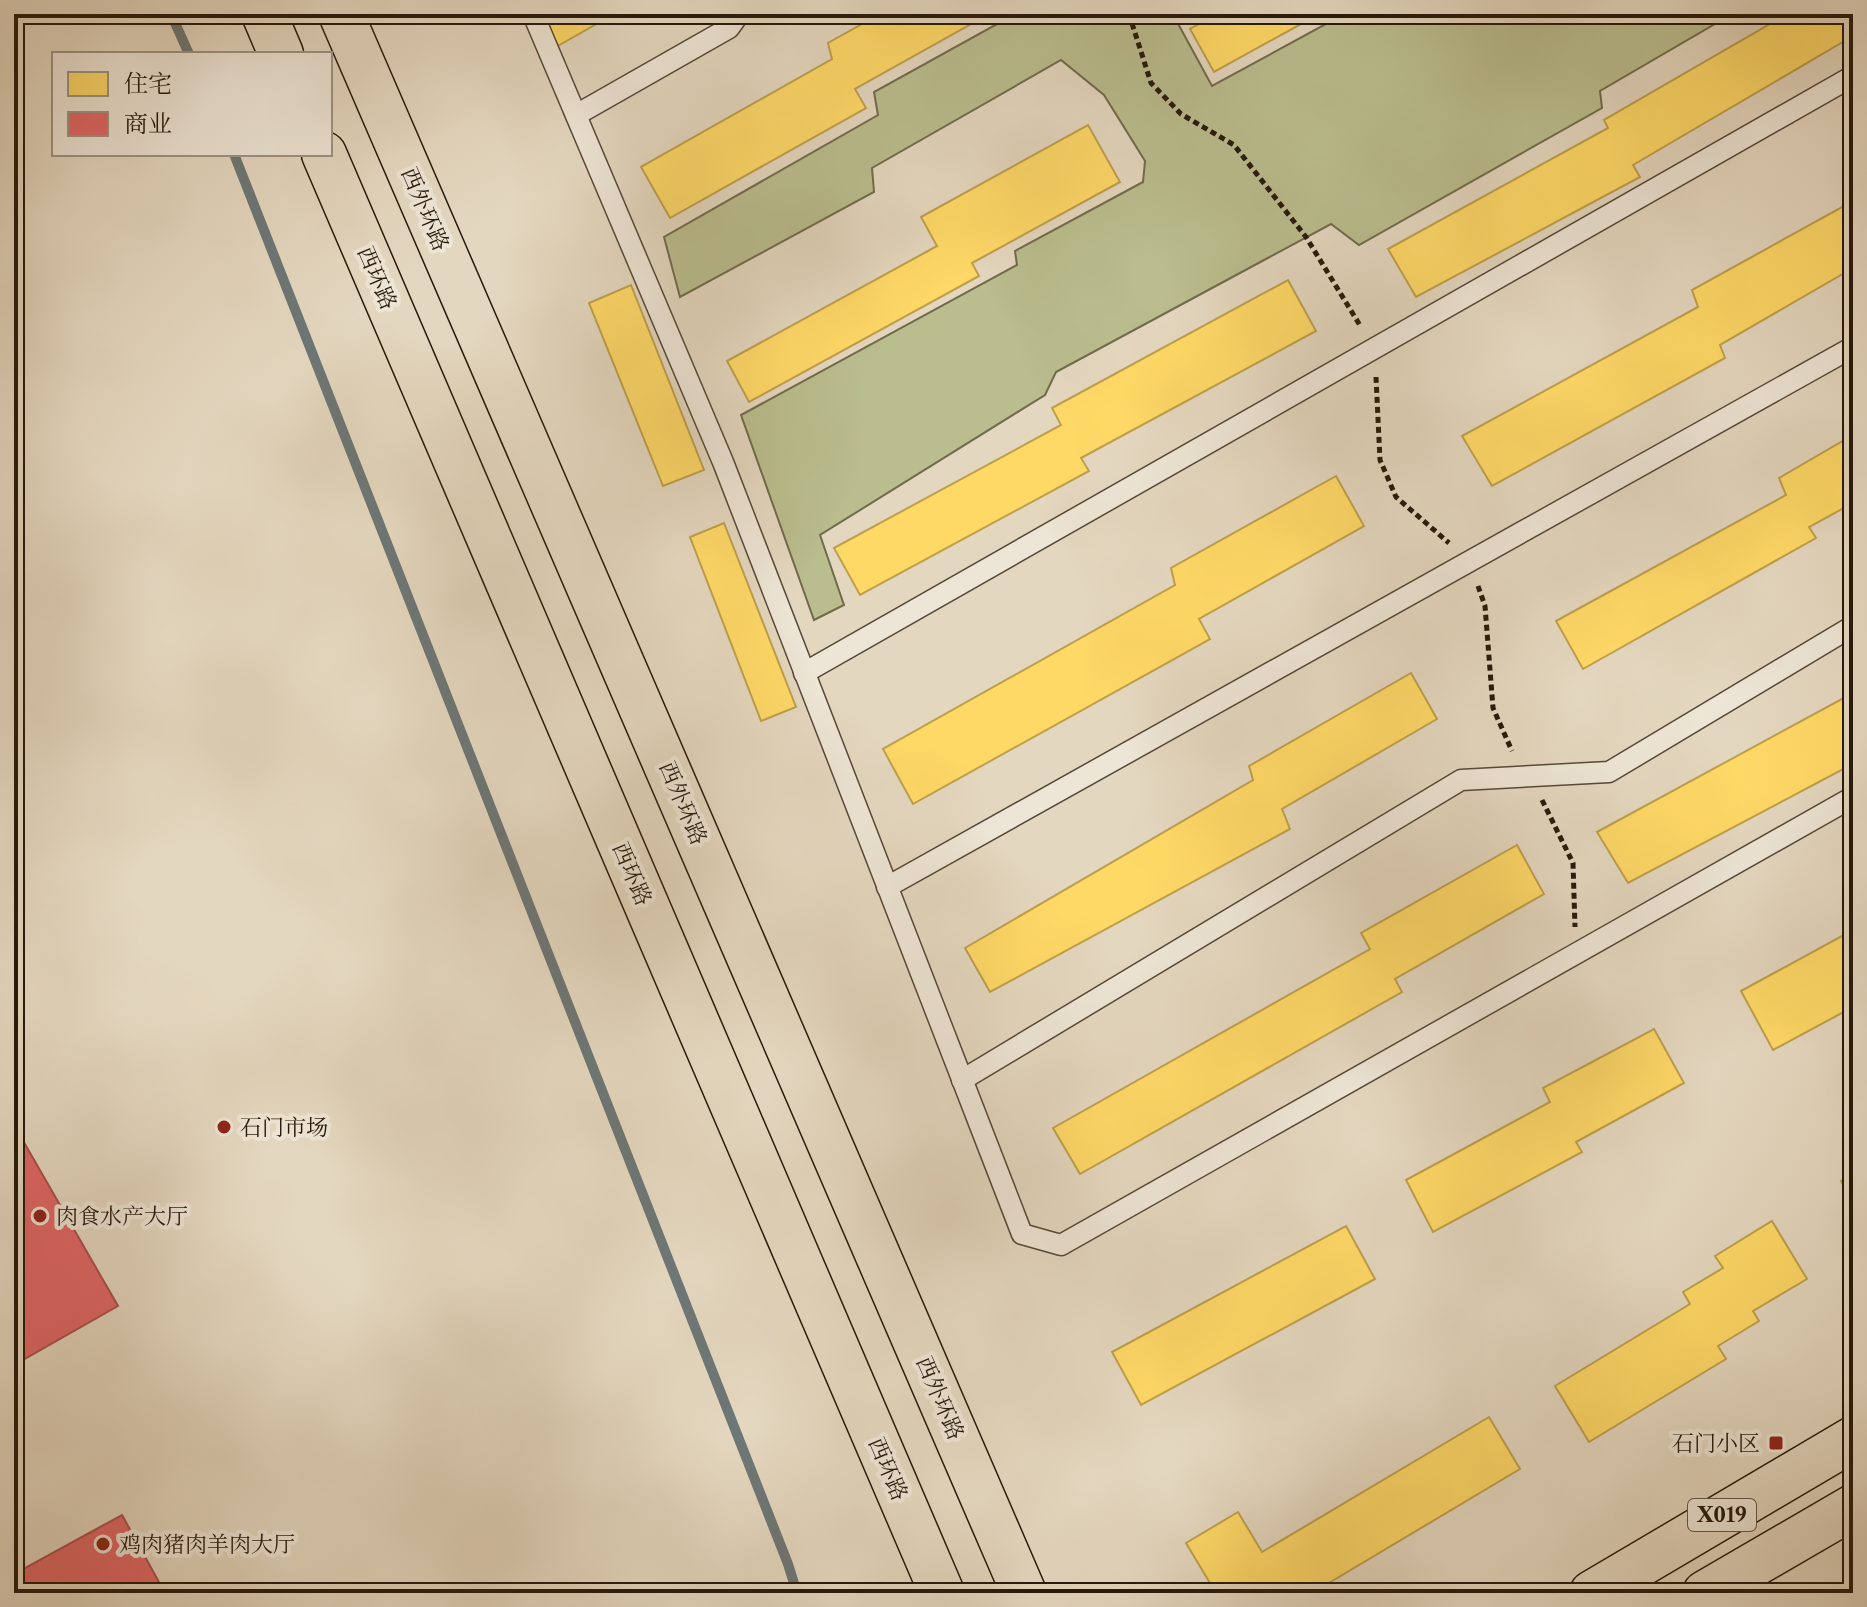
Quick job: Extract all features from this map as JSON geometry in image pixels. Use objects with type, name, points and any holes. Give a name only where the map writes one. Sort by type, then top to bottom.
[{"type":"main road","points":[[264,14],[280,52]]},
{"type":"main road","name":"西外环路","points":[[341,14],[1024,1593]]},
{"type":"main road","name":"西环路","points":[[325,156],[942,1593]]},
{"type":"main road","name":"X019","points":[[1592,1593],[1853,1439]]},
{"type":"main road","name":"X019","points":[[1705,1593],[1853,1507]]},
{"type":"lane","points":[[533,14],[723,462],[1022,1234],[1061,1245],[1853,797]]},
{"type":"lane","points":[[576,115],[729,28],[739,14]]},
{"type":"lane","points":[[804,673],[1853,76]]},
{"type":"lane","points":[[887,887],[1853,347]]},
{"type":"lane","points":[[962,1080],[1461,780],[1609,772],[1853,626]]},
{"type":"path","points":[[1129,14],[1151,83],[1181,114],[1234,145],[1306,237],[1374,349],[1380,460],[1396,497],[1469,561],[1485,606],[1493,708],[1523,777],[1541,797],[1573,863],[1576,953]]},
{"type":"green space","points":[[1015,14],[1185,14],[1176,20],[1212,86],[1344,14],[1732,14],[1600,91],[1602,108],[1359,245],[1331,224],[1056,372],[1045,395],[820,535],[844,605],[814,620],[741,415],[1017,265],[1015,251],[1143,182],[1145,161],[1104,95],[1061,60],[872,168],[874,192],[680,297],[664,237],[878,115],[874,92]]},
{"type":"building: 住宅","points":[[537,14],[614,14],[556,47]]},
{"type":"building: 住宅","points":[[880,14],[989,14],[855,89],[866,108],[670,218],[641,167],[832,59],[828,43]]},
{"type":"building: 住宅","points":[[1217,14],[1319,14],[1214,72],[1190,29]]},
{"type":"building: 住宅","points":[[1787,14],[1853,14],[1853,36],[1633,165],[1640,177],[1416,297],[1388,249],[1608,128],[1604,120]]},
{"type":"building: 住宅","points":[[1088,125],[1120,182],[972,263],[979,276],[749,402],[727,361],[937,246],[921,217]]},
{"type":"building: 住宅","points":[[1853,201],[1853,268],[1720,345],[1725,358],[1492,486],[1462,436],[1698,307],[1692,290]]},
{"type":"building: 住宅","points":[[1288,280],[1316,331],[1081,458],[1089,471],[860,595],[834,548],[1061,425],[1052,408]]},
{"type":"building: 住宅","points":[[631,285],[704,470],[663,486],[589,303]]},
{"type":"building: 住宅","points":[[1853,435],[1853,503],[1809,527],[1816,538],[1583,669],[1556,621],[1786,495],[1779,478]]},
{"type":"building: 住宅","points":[[1336,476],[1364,526],[1199,619],[1210,639],[913,804],[883,749],[1175,585],[1171,568]]},
{"type":"building: 住宅","points":[[724,523],[796,707],[761,721],[690,537]]},
{"type":"building: 住宅","points":[[1411,673],[1437,719],[1282,809],[1290,829],[990,992],[965,948],[1253,780],[1249,766]]},
{"type":"building: 住宅","points":[[1853,693],[1853,764],[1628,883],[1597,832]]},
{"type":"building: 住宅","points":[[1517,845],[1544,894],[1395,979],[1402,992],[1080,1174],[1053,1128],[1370,949],[1361,933]]},
{"type":"building: 住宅","points":[[1853,930],[1853,1007],[1773,1050],[1741,991]]},
{"type":"building: 住宅","points":[[1654,1029],[1684,1083],[1576,1142],[1582,1152],[1433,1232],[1406,1180],[1550,1102],[1543,1088]]},
{"type":"building: 住宅","points":[[1853,1173],[1853,1203],[1841,1181]]},
{"type":"building: 住宅","points":[[1772,1221],[1807,1279],[1753,1311],[1759,1321],[1718,1346],[1726,1359],[1589,1442],[1555,1386],[1690,1304],[1683,1292],[1723,1268],[1715,1256]]},
{"type":"building: 住宅","points":[[1346,1226],[1375,1279],[1141,1405],[1112,1352]]},
{"type":"building: 住宅","points":[[1489,1417],[1520,1469],[1312,1593],[1216,1593],[1186,1543],[1238,1512],[1262,1552]]},
{"type":"building: 商业","name":"肉食水产大厅","points":[[14,1125],[118,1306],[14,1365]]},
{"type":"building: 商业","name":"鸡肉猪肉羊肉大厅","points":[[122,1515],[165,1593],[14,1593],[14,1574]]},
{"type":"waterway","points":[[171,14],[188,52]]},
{"type":"waterway","points":[[235,156],[797,1593]]},
{"type":"place","name":"石门市场","points":[[224,1127]]},
{"type":"place","name":"肉食水产大厅","points":[[40,1216]]},
{"type":"place","name":"石门小区","points":[[1776,1443]]},
{"type":"place","name":"鸡肉猪肉羊肉大厅","points":[[103,1544]]}]
